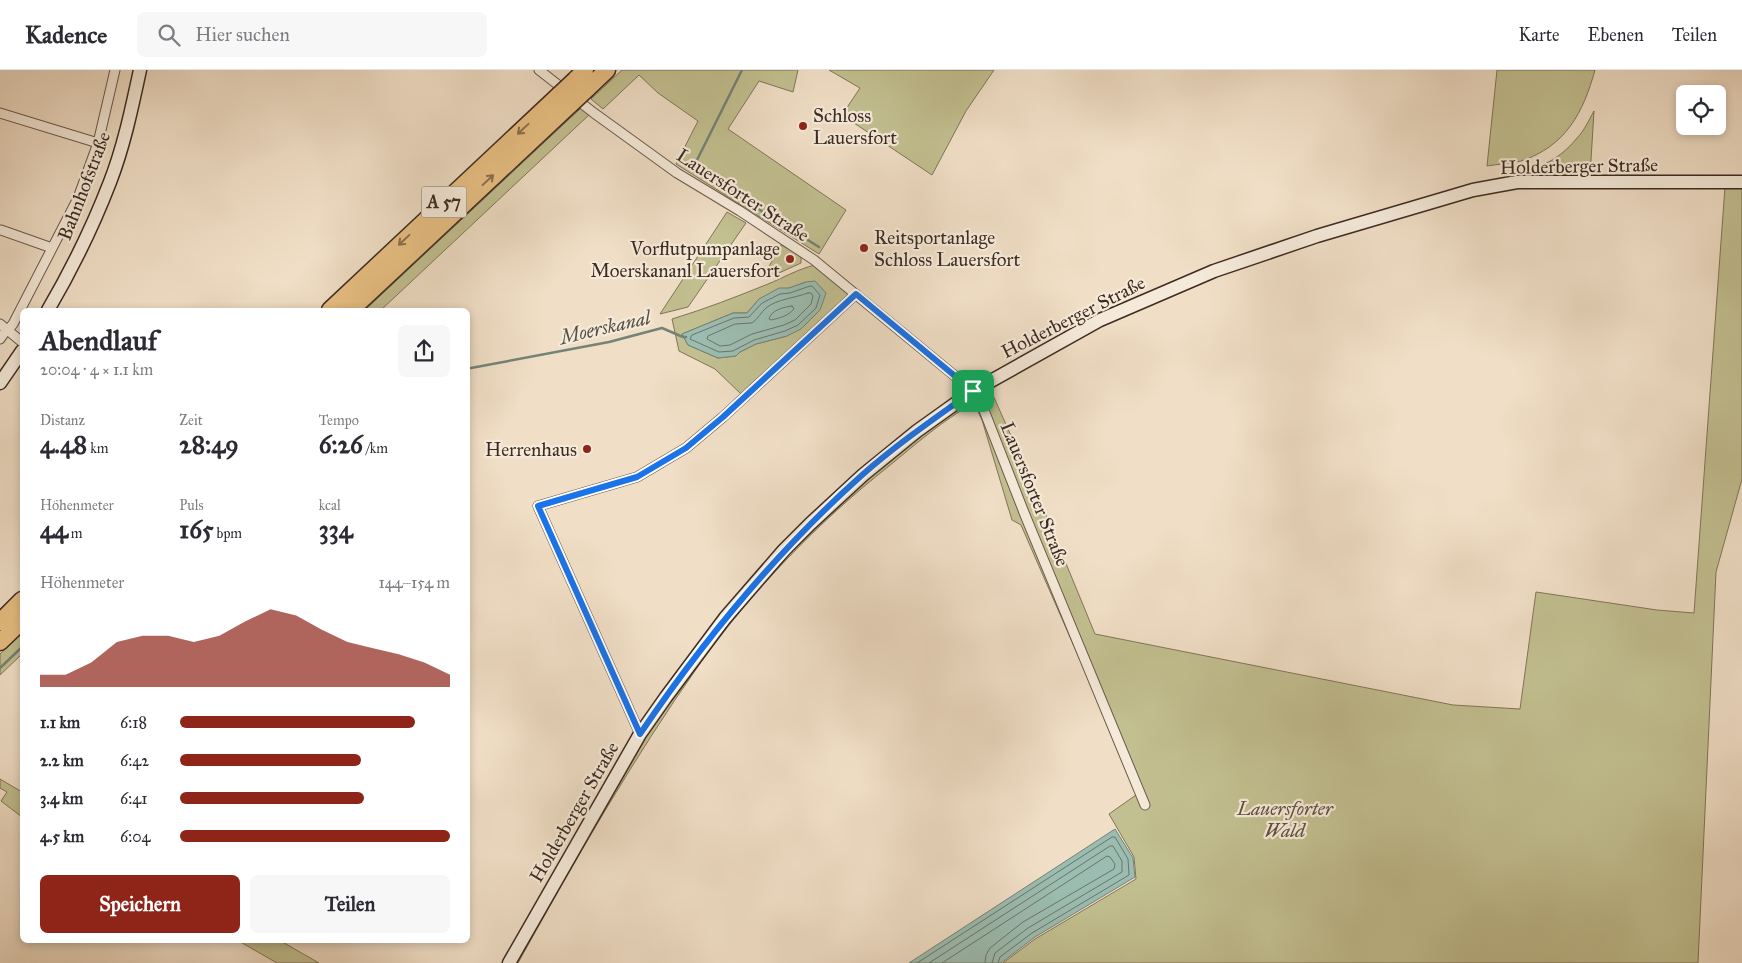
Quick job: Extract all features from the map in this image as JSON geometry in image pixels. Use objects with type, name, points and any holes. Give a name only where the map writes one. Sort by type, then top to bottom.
[{"type":"highway","name":"A 57","points":[[353,308],[582,80],[607,70]]},
{"type":"highway","name":"A 57","points":[[332,308],[565,99]]},
{"type":"highway","points":[[0,622],[20,602]]},
{"type":"highway","points":[[0,642],[20,622]]},
{"type":"main road","name":"Bahnhofstraße","points":[[49,308],[80,252],[111,181],[140,70]]},
{"type":"main road","name":"Holderberger Straße","points":[[508,963],[640,734],[725,618],[784,550],[863,475],[917,431],[973,391],[1100,320],[1214,271],[1317,236],[1473,190],[1517,182],[1742,182]]},
{"type":"main road","points":[[0,384],[20,354]]},
{"type":"street","points":[[21,308],[78,198],[98,143],[115,70]]},
{"type":"street","name":"Lauersforter Straße","points":[[539,70],[594,113],[677,173],[740,211],[814,260],[978,395],[1025,515],[1145,805]]},
{"type":"street","points":[[0,113],[98,143]]},
{"type":"street","points":[[1,230],[52,248]]},
{"type":"street","points":[[640,734],[538,506],[637,477],[686,448],[723,417],[856,294]]},
{"type":"street","points":[[0,338],[5,328],[13,324],[20,310]]},
{"type":"street","points":[[5,328],[20,340]]},
{"type":"green space","points":[[622,70],[798,70],[793,92],[759,81],[728,129],[846,210],[819,254],[676,164],[698,121],[658,93],[639,75],[603,109],[591,99]]},
{"type":"green space","points":[[829,70],[994,70],[966,111],[932,175],[842,115],[860,88]]},
{"type":"green space","points":[[1497,70],[1595,70],[1578,114],[1561,137],[1537,155],[1513,163],[1487,166]]},
{"type":"green space","points":[[581,108],[590,114],[383,308],[367,308]]},
{"type":"green space","points":[[1594,111],[1590,176],[1501,178],[1534,169],[1561,154],[1580,135]]},
{"type":"green space","name":"Lauersforter Wald","points":[[1742,186],[1742,479],[1716,572],[1698,963],[1003,963],[1035,939],[1136,879],[1134,857],[1109,814],[1143,790],[1089,660],[1080,660],[1021,525],[1012,520],[982,420],[974,403],[992,393],[1044,510],[1095,634],[1453,705],[1520,709],[1536,592],[1657,610],[1694,613],[1725,187]]},
{"type":"green space","points":[[727,212],[746,223],[688,307],[660,314]]},
{"type":"green space","points":[[781,245],[801,255],[801,263],[770,277],[766,271],[774,258],[774,251]]},
{"type":"green space","points":[[815,265],[847,291],[849,296],[741,394],[715,369],[679,351],[672,319],[732,298]],"holes":[[[806,282],[787,336],[756,344],[736,356],[718,358],[688,345],[682,334],[733,313],[747,313],[759,299]]]},
{"type":"green space","points":[[968,402],[974,403],[930,433],[836,511],[787,559],[741,611],[699,665],[650,737],[582,849],[518,963],[513,963],[643,738],[730,617],[830,510],[915,438]]},
{"type":"green space","points":[[20,635],[20,656],[0,675],[0,654]]},
{"type":"green space","points":[[0,779],[20,791],[20,815],[1,801],[7,792],[0,788]]},
{"type":"green space","points":[[242,943],[284,943],[319,963],[277,963]]},
{"type":"water","points":[[815,281],[826,293],[820,310],[801,329],[787,336],[756,344],[736,356],[718,358],[688,345],[682,334],[733,313],[747,313],[759,299],[779,288],[789,288]]},
{"type":"water","points":[[1115,829],[1133,858],[1135,877],[1035,937],[1001,963],[909,963]]},
{"type":"waterway","name":"Moerskanal","points":[[742,70],[693,168],[819,247]]},
{"type":"waterway","name":"Moerskanal","points":[[471,368],[609,342],[662,328],[686,337]]},
{"type":"waterway","name":"Moerskanal","points":[[0,668],[20,649]]},
{"type":"place","name":"Schloss Lauersfort","points":[[803,126]]},
{"type":"place","name":"Reitsportanlage Schloss Lauersfort","points":[[864,248]]},
{"type":"place","name":"Vorflutpumpanlage Moerskananl Lauersfort","points":[[790,259]]},
{"type":"place","name":"Herrenhaus","points":[[587,449]]},
{"type":"route","points":[[856,294],[973,391],[917,431],[863,475],[784,550],[759,577],[692,660],[640,734],[538,506],[637,477],[686,448],[723,417],[856,294]]}]
